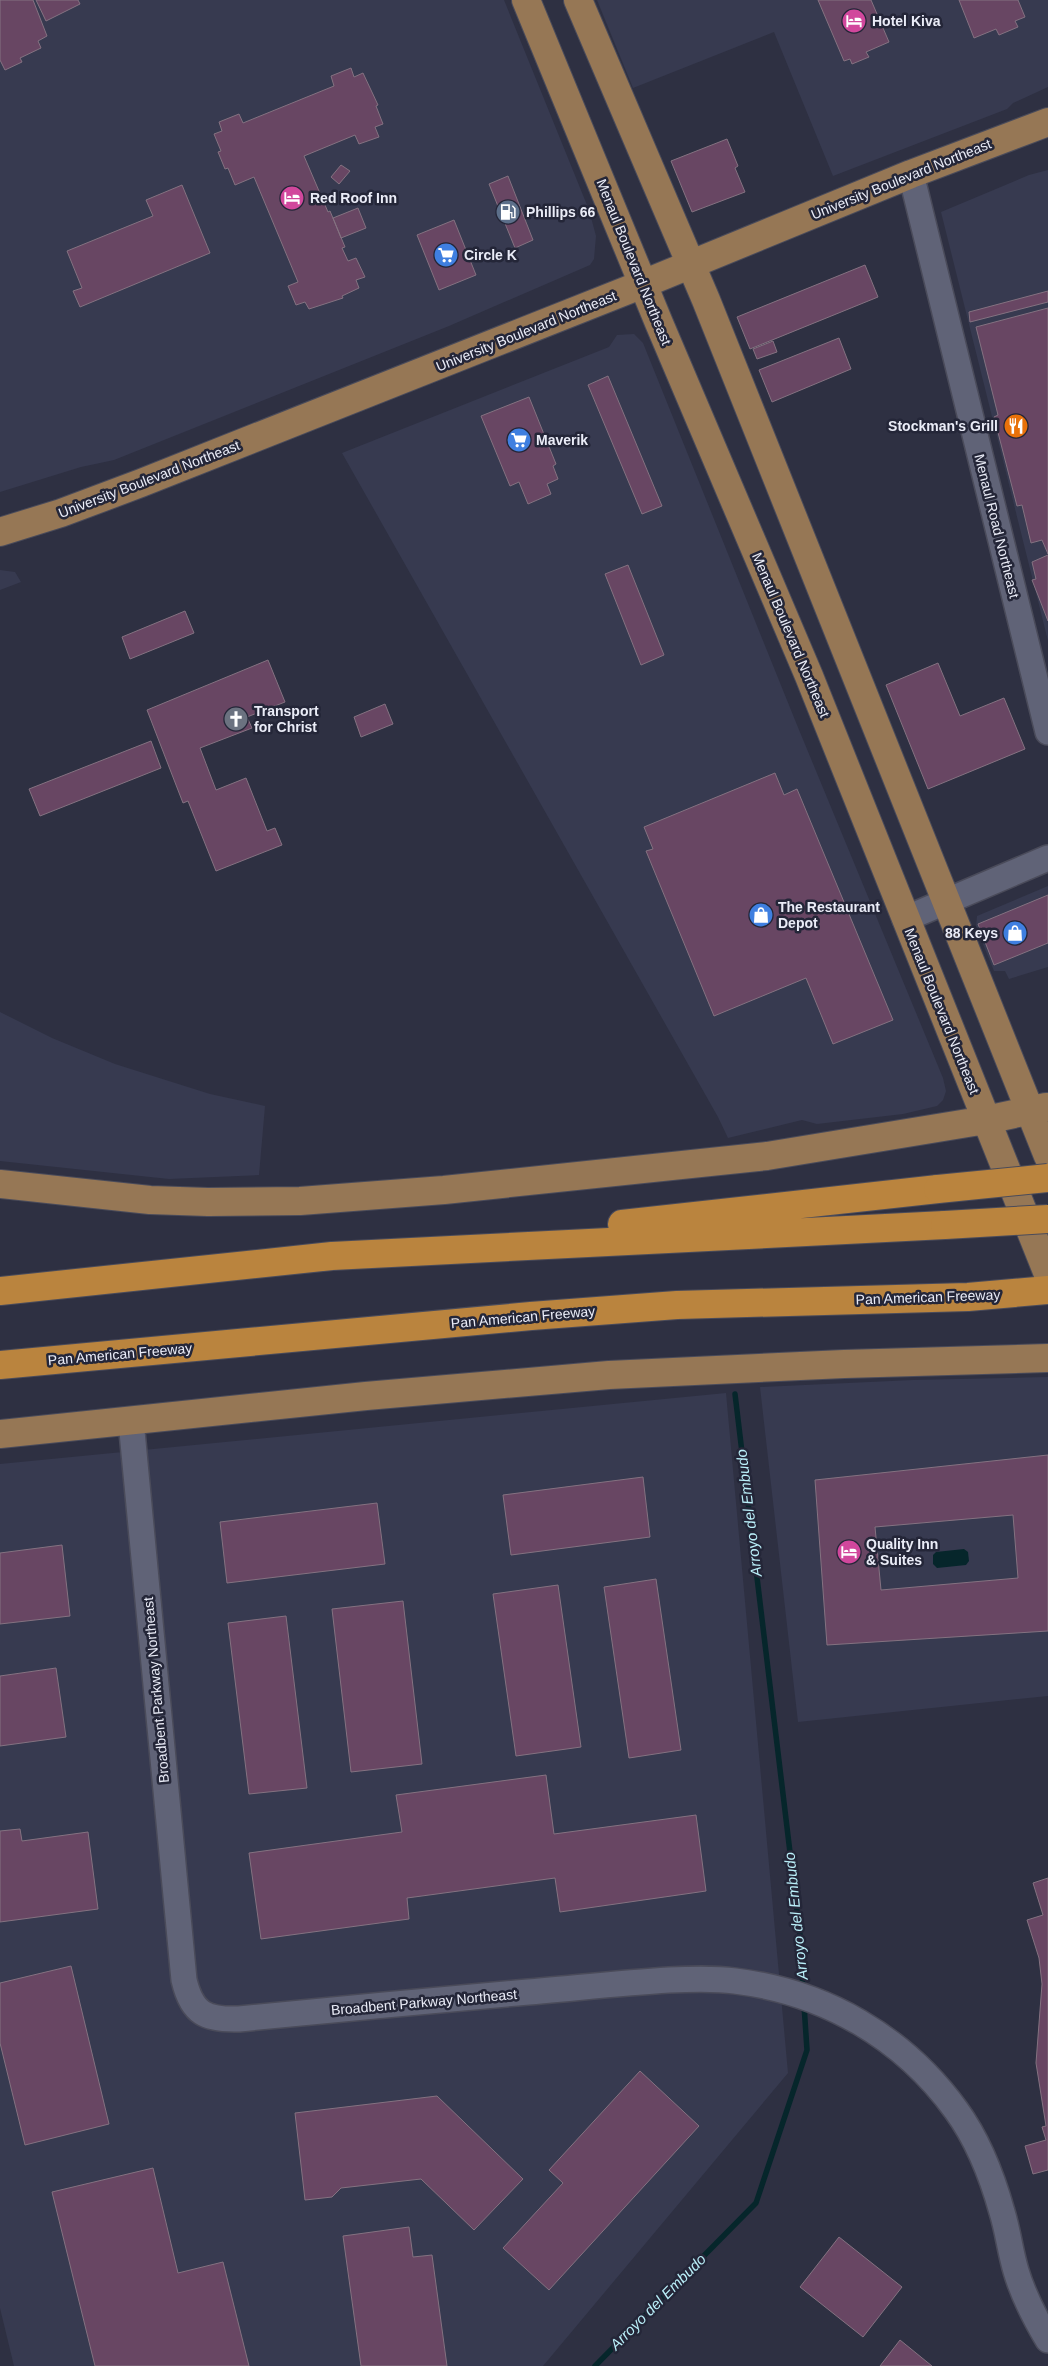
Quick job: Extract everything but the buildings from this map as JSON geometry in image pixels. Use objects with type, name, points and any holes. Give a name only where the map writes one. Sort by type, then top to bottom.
[{"type":"highway","points":[[0,1291],[1048,1178]]},
{"type":"highway","points":[[332,1256],[1048,1219]]},
{"type":"highway","name":"Pan American Freeway","points":[[0,1365],[532,1316],[677,1305],[968,1297],[1048,1290]]},
{"type":"highway","points":[[968,1297],[1048,1301]]},
{"type":"main road","name":"Menaul Boulevard Northeast","points":[[526,0],[643,284],[806,668],[1048,1274]]},
{"type":"main road","points":[[578,0],[691,264],[948,902],[1039,1109],[1048,1156]]},
{"type":"main road","name":"University Boulevard Northeast","points":[[0,532],[61,513],[141,483],[643,284],[911,174],[1048,122]]},
{"type":"main road","points":[[0,1184],[150,1200],[208,1202],[300,1201],[444,1190],[804,1151],[986,1120],[1039,1109]]},
{"type":"main road","points":[[0,1434],[366,1396],[609,1374],[1048,1358]]},
{"type":"street","name":"Menaul Road Northeast","points":[[911,174],[1048,732]]},
{"type":"street","points":[[905,919],[1048,858]]},
{"type":"street","name":"Broadbent Parkway Northeast","points":[[131,1421],[184,1980],[189,1999],[198,2011],[208,2017],[220,2020],[239,2020],[628,1982],[699,1979],[734,1980],[803,1995],[836,2008],[893,2044],[919,2066],[957,2112],[982,2156],[992,2180],[1003,2214],[1016,2272],[1037,2322],[1048,2340]]},
{"type":"shaded area","points":[[0,0],[504,0],[589,210],[596,236],[594,259],[590,265],[449,326],[114,460],[81,467],[0,492]]},
{"type":"shaded area","points":[[597,0],[1048,0],[1048,87],[1013,103],[1007,109],[833,176],[774,32],[633,88]]},
{"type":"shaded area","points":[[1048,170],[1048,641],[941,212],[1029,175]]},
{"type":"shaded area","points":[[634,334],[643,343],[797,725],[943,1078],[946,1091],[943,1100],[937,1106],[903,1114],[817,1124],[802,1120],[728,1138],[718,1117],[342,453],[609,347],[617,335]]},
{"type":"shaded area","points":[[0,570],[15,572],[21,582],[0,590]]},
{"type":"shaded area","name":"88 Keys","points":[[1048,886],[1048,967],[1009,979],[1005,971],[994,971],[976,927],[977,916]]},
{"type":"shaded area","points":[[0,1012],[52,1038],[115,1064],[210,1094],[265,1106],[259,1175],[169,1179],[0,1161]]},
{"type":"shaded area","points":[[1048,1377],[1048,1696],[798,1722],[760,1387],[913,1380]]},
{"type":"shaded area","points":[[726,1393],[788,2073],[543,2366],[14,2366],[0,2308],[0,1464]]},
{"type":"shaded area","points":[[964,1549],[968,1552],[969,1561],[966,1565],[937,1568],[933,1564],[933,1555],[936,1552]]},
{"type":"waterway","name":"Arroyo del Embudo","points":[[735,1394],[801,1944],[803,1991]]},
{"type":"waterway","name":"Arroyo del Embudo","points":[[595,2366],[756,2203],[807,2050],[804,2005]]},
{"type":"place","name":"Hotel Kiva","points":[[854,21]]},
{"type":"place","name":"Red Roof Inn","points":[[292,198]]},
{"type":"place","name":"Phillips 66","points":[[508,212]]},
{"type":"place","name":"Circle K","points":[[446,255]]},
{"type":"place","name":"Stockman's Grill","points":[[1016,426]]},
{"type":"place","name":"Maverik","points":[[519,440]]},
{"type":"place","name":"Transport for Christ","points":[[236,719]]},
{"type":"place","name":"The Restaurant Depot","points":[[761,915]]},
{"type":"place","name":"88 Keys","points":[[1015,933]]},
{"type":"place","name":"Quality Inn & Suites","points":[[849,1552]]}]
